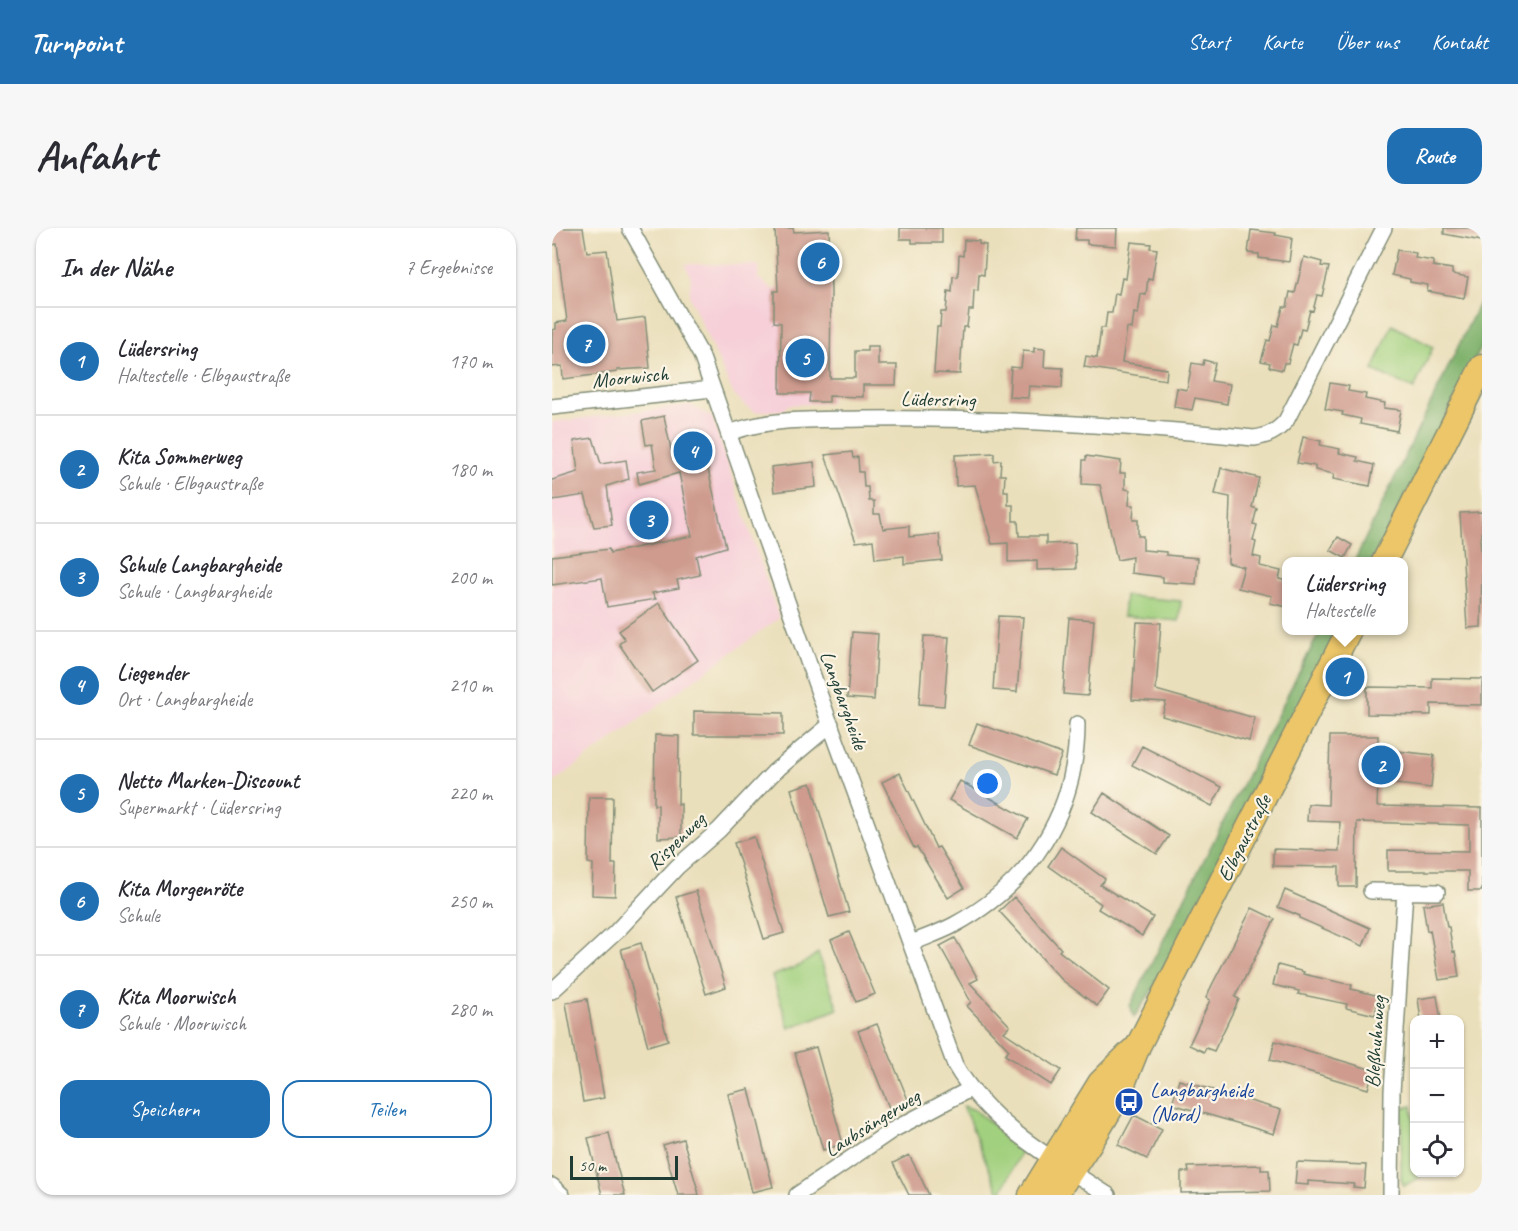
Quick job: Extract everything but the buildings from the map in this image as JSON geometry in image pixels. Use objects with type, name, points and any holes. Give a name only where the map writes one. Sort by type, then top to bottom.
[{"type":"main road","points":[[1386,557],[1482,367]]},
{"type":"main road","name":"Elbgaustraße","points":[[1031,1195],[1062,1165],[1118,1096],[1138,1046],[1346,635]]},
{"type":"main road","name":"Elbgaustraße","points":[[1055,1195],[1062,1165]]},
{"type":"street","name":"Langbargheide","points":[[630,228],[701,355],[898,912],[912,943],[955,1065],[970,1089],[997,1117],[1062,1165],[1108,1195]]},
{"type":"street","name":"Lüdersring","points":[[729,433],[744,427],[786,421],[910,419],[1079,424],[1254,438],[1266,436],[1278,430],[1286,421],[1384,228]]},
{"type":"street","name":"Moorwisch","points":[[552,407],[712,389]]},
{"type":"street","name":"Rispenweg","points":[[552,991],[616,932],[677,867],[719,830],[774,772],[831,724]]},
{"type":"street","points":[[912,943],[954,925],[985,906],[1019,876],[1035,858],[1053,830],[1070,784],[1076,756],[1077,724]]},
{"type":"street","points":[[1371,891],[1437,892]]},
{"type":"street","name":"Bleßhuhnweg","points":[[1391,1195],[1392,1092],[1405,891]]},
{"type":"street","name":"Laubsängerweg","points":[[797,1195],[891,1131],[970,1089]]},
{"type":"street","points":[[552,1186],[562,1195]]},
{"type":"shaded area","points":[[685,264],[759,265],[758,278],[772,289],[832,287],[831,403],[788,405],[784,410],[755,412],[744,405],[733,393],[689,296],[691,278]]},
{"type":"shaded area","points":[[690,405],[712,417],[779,618],[552,783],[552,422]]},
{"type":"green space","points":[[1482,297],[1482,346],[1374,557],[1356,557]]},
{"type":"green space","points":[[1392,325],[1433,347],[1414,389],[1373,370]]},
{"type":"green space","points":[[1125,596],[1181,601],[1179,621],[1123,616]]},
{"type":"green space","points":[[1318,635],[1336,635],[1175,956],[1134,1017],[1130,1006]]},
{"type":"green space","points":[[818,953],[838,1009],[789,1028],[772,976],[801,965]]},
{"type":"green space","points":[[963,1106],[975,1110],[1022,1149],[1000,1195]]},
{"type":"green space","points":[[1410,1106],[1410,1177],[1420,1177],[1404,1186],[1401,1179],[1402,1108]]},
{"type":"place","name":"Kita Morgenröte","points":[[820,262]]},
{"type":"place","name":"Kita Moorwisch","points":[[586,344]]},
{"type":"place","name":"Netto Marken-Discount","points":[[805,358]]},
{"type":"place","name":"Liegender","points":[[693,451]]},
{"type":"place","name":"Schule Langbargheide","points":[[649,520]]},
{"type":"place","name":"Lüdersring","points":[[1345,677]]},
{"type":"place","name":"Kita Sommerweg","points":[[1381,765]]},
{"type":"place","name":"Langbargheide (Nord)","points":[[1129,1102]]}]
